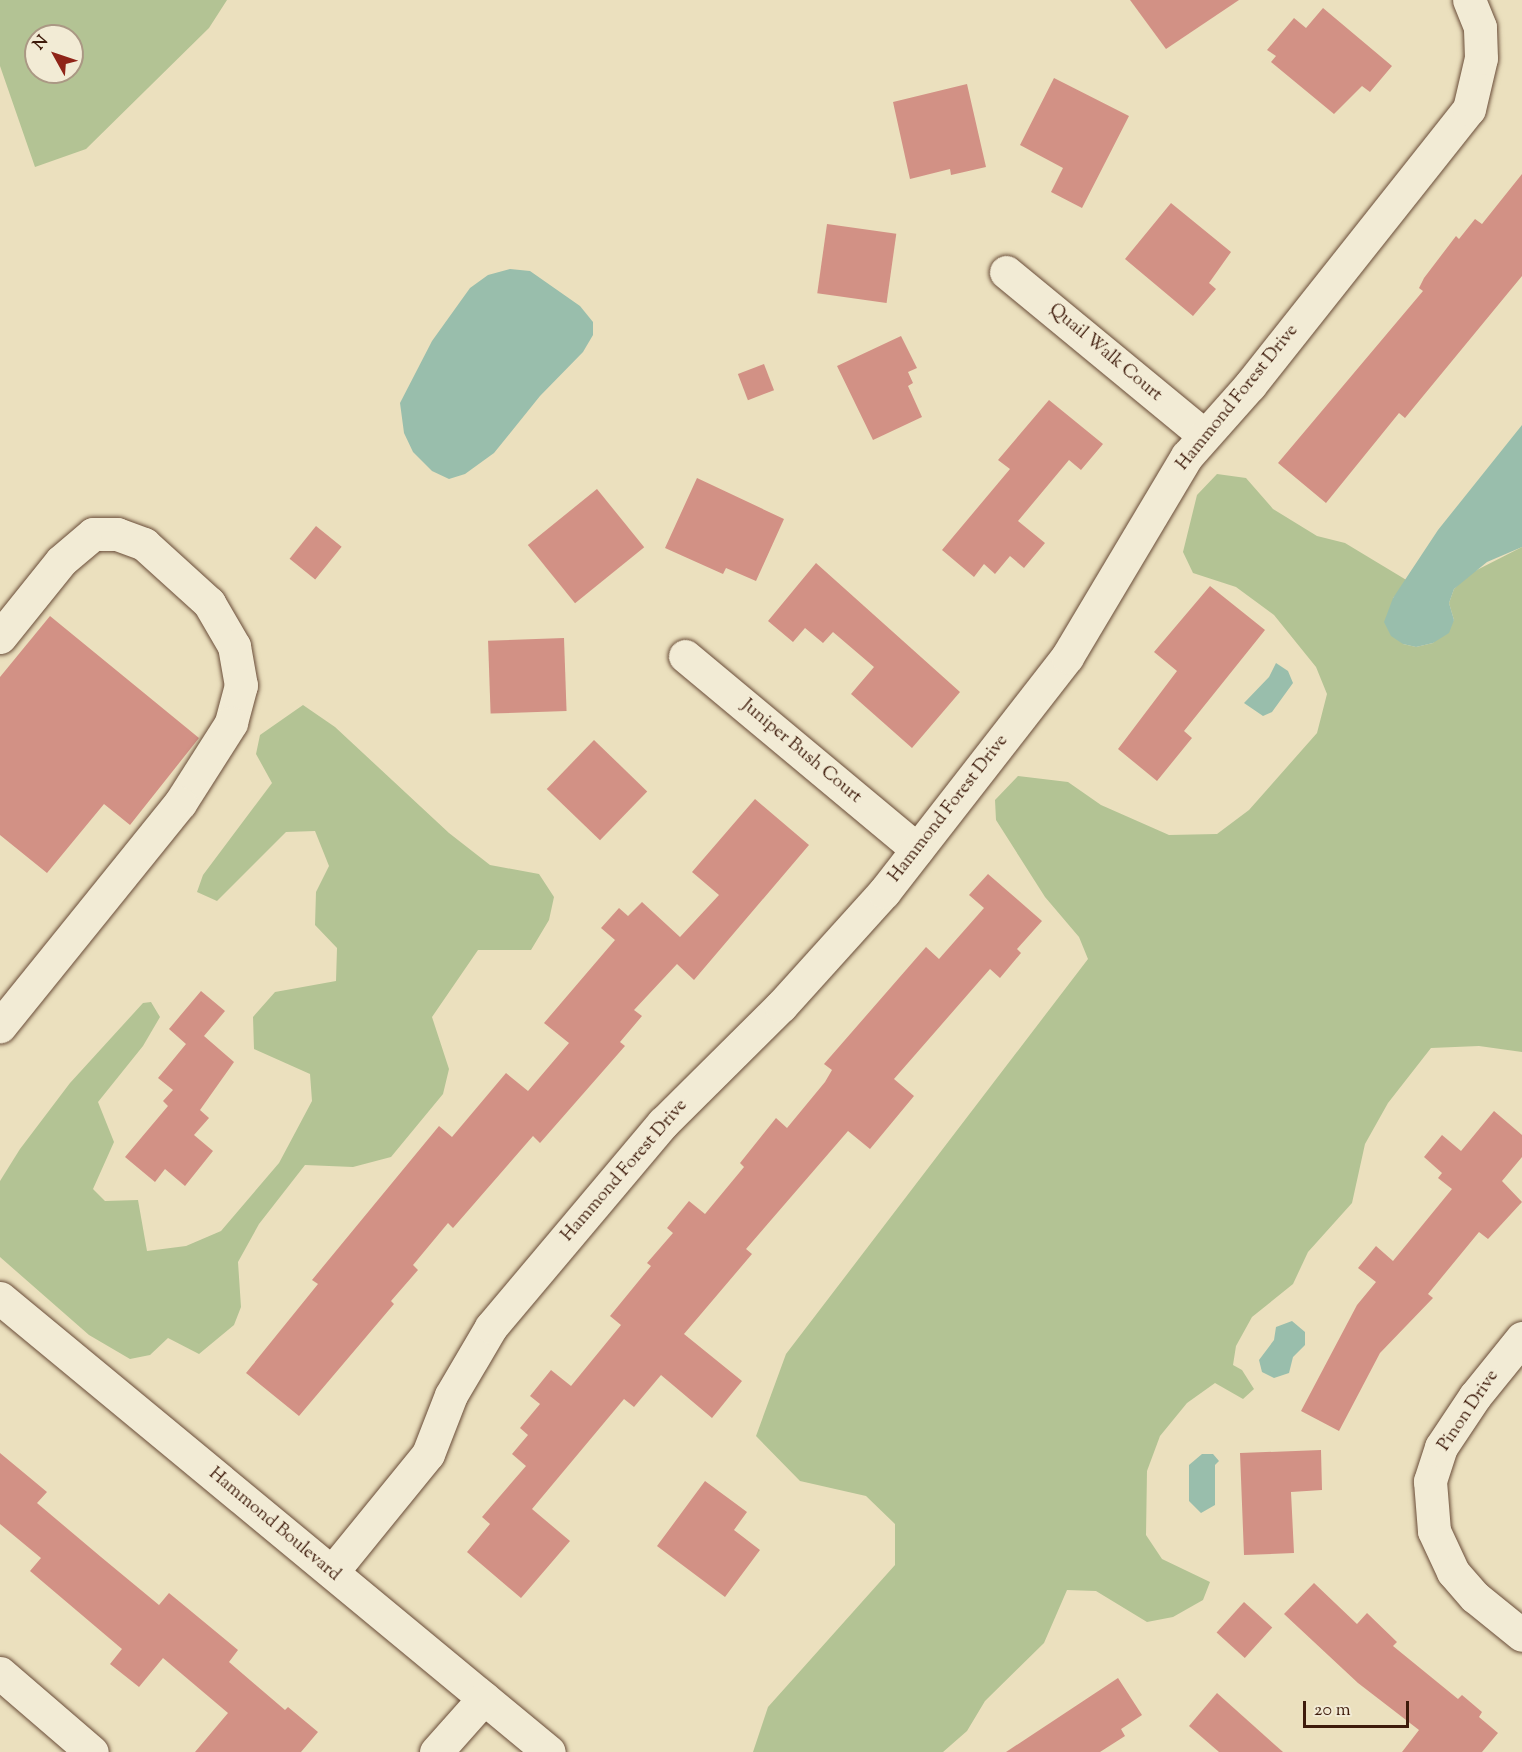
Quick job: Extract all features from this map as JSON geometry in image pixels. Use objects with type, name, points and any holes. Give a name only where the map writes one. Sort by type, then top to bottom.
[{"type":"street","name":"Hammond Forest Drive","points":[[332,1572],[428,1454],[452,1395],[491,1327],[663,1123],[781,1006],[884,892],[1067,657],[1187,456],[1250,385],[1469,109],[1482,58],[1480,27],[1469,0]]},
{"type":"street","name":"Quail Walk Court","points":[[1006,272],[1204,435]]},
{"type":"street","points":[[0,637],[61,561],[93,534],[117,534],[144,544],[209,603],[234,646],[241,685],[231,723],[180,803],[0,1026]]},
{"type":"street","name":"Juniper Bush Court","points":[[685,656],[917,849]]},
{"type":"street","name":"Hammond Boulevard","points":[[0,1298],[484,1698],[535,1748]]},
{"type":"street","name":"Pinon Drive","points":[[1522,1338],[1474,1396],[1441,1447],[1430,1481],[1434,1531],[1454,1572],[1475,1596],[1522,1635]]},
{"type":"street","points":[[0,1673],[92,1752]]},
{"type":"street","points":[[436,1752],[484,1698]]},
{"type":"shaded area","points":[[0,0],[227,0],[209,28],[86,149],[35,167],[0,66]]},
{"type":"shaded area","points":[[510,269],[530,271],[580,306],[593,322],[593,335],[583,352],[540,396],[494,453],[465,474],[449,479],[432,471],[413,452],[404,433],[400,403],[432,341],[470,288],[488,275]]},
{"type":"shaded area","points":[[1522,425],[1522,547],[1487,562],[1454,589],[1449,603],[1454,620],[1449,633],[1433,643],[1416,647],[1403,644],[1391,636],[1384,622],[1393,598],[1438,530]]},
{"type":"shaded area","points":[[1217,474],[1246,478],[1273,509],[1317,536],[1345,543],[1408,581],[1393,598],[1403,644],[1416,647],[1433,643],[1454,620],[1449,603],[1454,589],[1469,574],[1522,547],[1522,1052],[1479,1046],[1431,1048],[1388,1103],[1365,1144],[1352,1203],[1308,1252],[1293,1284],[1252,1317],[1236,1346],[1233,1365],[1242,1370],[1254,1389],[1243,1399],[1215,1383],[1187,1403],[1160,1436],[1147,1471],[1146,1535],[1162,1559],[1210,1582],[1203,1600],[1173,1617],[1147,1622],[1096,1591],[1067,1590],[1044,1643],[985,1701],[967,1731],[943,1752],[753,1752],[768,1707],[895,1565],[895,1524],[866,1496],[800,1481],[756,1436],[786,1354],[1088,959],[1079,937],[1045,897],[996,820],[995,800],[1018,776],[1068,782],[1101,805],[1169,835],[1217,834],[1249,810],[1317,733],[1327,694],[1316,667],[1274,615],[1236,587],[1193,573],[1183,552],[1197,495]]},
{"type":"shaded area","points":[[1276,663],[1288,671],[1293,683],[1272,712],[1263,716],[1244,703],[1269,677]]},
{"type":"shaded area","points":[[303,705],[335,727],[449,833],[490,865],[539,874],[554,897],[549,920],[531,950],[478,950],[432,1017],[449,1069],[443,1094],[391,1157],[353,1167],[305,1165],[259,1224],[238,1262],[241,1307],[234,1325],[199,1354],[168,1338],[150,1355],[130,1359],[89,1335],[0,1257],[0,1181],[20,1149],[70,1083],[143,1003],[151,1002],[160,1017],[143,1046],[98,1102],[114,1142],[93,1189],[105,1201],[138,1200],[147,1251],[186,1246],[221,1231],[279,1163],[312,1101],[310,1074],[254,1049],[253,1017],[275,992],[336,981],[337,948],[315,925],[316,892],[329,866],[315,831],[286,832],[217,901],[197,892],[203,875],[272,783],[256,754],[260,735]]},
{"type":"shaded area","points":[[1292,1321],[1305,1332],[1305,1345],[1293,1357],[1289,1373],[1274,1378],[1262,1372],[1259,1360],[1274,1340],[1276,1327]]},
{"type":"shaded area","points":[[1202,1454],[1213,1454],[1219,1461],[1215,1465],[1215,1505],[1201,1513],[1189,1501],[1189,1465]]},
{"type":"building","points":[[1130,0],[1239,0],[1166,49]]},
{"type":"building","points":[[1323,8],[1392,66],[1370,92],[1362,86],[1334,114],[1271,62],[1276,56],[1267,50],[1294,18],[1306,28]]},
{"type":"building","points":[[1054,78],[1129,116],[1082,208],[1051,192],[1063,168],[1020,145]]},
{"type":"building","points":[[967,84],[986,167],[951,175],[950,169],[910,179],[893,102]]},
{"type":"building","points":[[1522,174],[1522,276],[1405,418],[1399,413],[1326,503],[1278,463],[1423,291],[1419,288],[1424,278],[1456,236],[1459,239],[1475,219],[1482,224]]},
{"type":"building","points":[[1171,203],[1231,252],[1209,283],[1216,289],[1193,316],[1125,259]]},
{"type":"building","points":[[827,224],[896,234],[887,303],[817,293]]},
{"type":"building","points":[[901,336],[917,368],[908,372],[913,383],[908,386],[922,417],[873,440],[837,366]]},
{"type":"building","points":[[764,364],[774,390],[748,400],[738,374]]},
{"type":"building","points":[[1049,400],[1103,444],[1081,470],[1069,460],[1018,521],[1045,543],[1024,568],[1010,556],[995,574],[984,564],[974,577],[942,550],[1010,469],[998,460]]},
{"type":"building","points":[[697,478],[784,519],[756,581],[726,568],[723,574],[665,548]]},
{"type":"building","points":[[597,489],[644,547],[575,603],[528,545]]},
{"type":"building","points":[[316,526],[342,547],[315,579],[290,559]]},
{"type":"building","points":[[816,563],[960,692],[912,748],[851,694],[874,667],[833,632],[823,643],[805,628],[793,642],[768,621]]},
{"type":"building","points":[[1210,586],[1265,630],[1184,731],[1192,738],[1157,781],[1118,749],[1177,671],[1154,652]]},
{"type":"building","points":[[50,616],[199,738],[130,825],[104,804],[47,873],[0,835],[0,677]]},
{"type":"building","points":[[564,638],[567,711],[491,714],[488,641]]},
{"type":"building","points":[[594,740],[647,791],[600,840],[547,789]]},
{"type":"building","points":[[755,799],[809,845],[694,980],[677,964],[634,1010],[642,1016],[620,1042],[625,1046],[540,1143],[533,1136],[453,1228],[448,1223],[413,1265],[418,1270],[391,1301],[394,1304],[299,1416],[246,1373],[318,1284],[312,1280],[439,1126],[452,1137],[506,1073],[528,1091],[569,1043],[544,1023],[615,940],[601,928],[619,908],[628,916],[642,902],[680,937],[719,895],[692,872]]},
{"type":"building","points":[[988,874],[1042,921],[1017,949],[1021,953],[1000,978],[990,969],[894,1079],[914,1096],[870,1149],[848,1131],[746,1249],[752,1254],[684,1334],[742,1381],[712,1418],[661,1375],[634,1407],[624,1399],[532,1509],[570,1541],[521,1598],[467,1552],[490,1524],[482,1517],[526,1466],[512,1454],[528,1435],[520,1428],[540,1404],[530,1396],[551,1370],[571,1386],[621,1325],[610,1316],[651,1266],[647,1263],[673,1233],[667,1228],[689,1201],[705,1214],[744,1167],[740,1163],[776,1118],[787,1128],[825,1082],[832,1070],[824,1064],[926,947],[939,959],[984,908],[969,895]]},
{"type":"building","points":[[201,991],[225,1011],[204,1036],[234,1062],[200,1110],[209,1118],[194,1135],[213,1151],[185,1186],[165,1169],[155,1182],[125,1157],[168,1106],[163,1101],[173,1090],[158,1078],[186,1044],[169,1029]]},
{"type":"building","points":[[1494,1111],[1522,1135],[1522,1157],[1502,1181],[1522,1202],[1488,1239],[1479,1232],[1428,1294],[1433,1298],[1380,1353],[1339,1431],[1301,1411],[1357,1305],[1376,1282],[1358,1268],[1376,1246],[1393,1261],[1452,1189],[1438,1178],[1442,1173],[1424,1157],[1442,1135],[1461,1151]]},
{"type":"building","points":[[1321,1450],[1322,1490],[1291,1492],[1294,1553],[1244,1555],[1240,1453]]},
{"type":"building","points":[[0,1453],[47,1492],[37,1503],[101,1557],[159,1605],[169,1593],[238,1650],[229,1662],[285,1710],[288,1707],[318,1732],[301,1752],[195,1752],[228,1713],[163,1658],[139,1687],[110,1664],[122,1649],[30,1571],[41,1558],[0,1524]]},
{"type":"building","points":[[705,1481],[747,1512],[734,1530],[760,1550],[725,1597],[657,1546]]},
{"type":"building","points":[[1314,1583],[1357,1624],[1367,1613],[1397,1642],[1393,1646],[1458,1699],[1462,1695],[1482,1712],[1479,1717],[1498,1733],[1482,1752],[1402,1752],[1419,1730],[1358,1683],[1284,1614]]},
{"type":"building","points":[[1244,1602],[1272,1627],[1245,1658],[1217,1632]]},
{"type":"building","points":[[1118,1678],[1142,1715],[1121,1729],[1125,1736],[1100,1752],[1006,1752]]},
{"type":"building","points":[[1217,1693],[1283,1752],[1219,1752],[1189,1726]]}]
